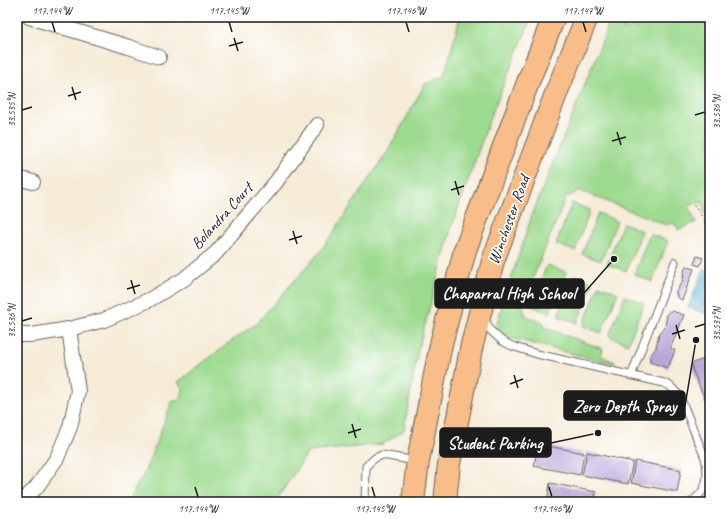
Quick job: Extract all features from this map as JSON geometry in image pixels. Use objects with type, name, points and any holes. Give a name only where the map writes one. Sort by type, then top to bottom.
[{"type":"main road","name":"Winchester Road","points":[[414,502],[418,461],[441,344],[465,250],[554,17]]},
{"type":"main road","name":"Winchester Road","points":[[446,502],[449,464],[471,349],[493,261],[557,91],[587,17]]},
{"type":"street","points":[[29,17],[159,57]]},
{"type":"street","name":"Bolandra Court","points":[[17,335],[32,335],[69,330],[104,320],[149,300],[190,275],[216,253],[276,182],[317,125]]},
{"type":"street","points":[[17,178],[33,182]]},
{"type":"street","points":[[21,502],[36,488],[57,458],[70,427],[78,391],[69,330]]},
{"type":"lane","points":[[631,376],[675,262]]},
{"type":"lane","points":[[481,310],[490,330],[502,341],[512,346],[537,354],[664,383],[670,386],[677,393],[684,404],[705,458],[708,474],[702,491],[696,499],[691,502]]},
{"type":"lane","points":[[365,502],[366,466],[375,458],[382,456],[418,461]]},
{"type":"path","points":[[694,205],[709,229]]},
{"type":"green space","points":[[460,17],[532,17],[491,115],[451,229],[418,350],[404,430],[383,444],[308,452],[275,502],[127,502],[144,474],[172,402],[181,398],[183,389],[178,382],[256,324],[320,252],[388,151],[425,84],[444,76]]},
{"type":"green space","points":[[612,17],[628,17],[623,29],[637,28],[640,17],[710,17],[710,222],[703,210],[705,209],[702,202],[689,206],[696,222],[678,230],[677,226],[672,223],[666,225],[578,190],[576,193],[566,197],[522,305],[526,316],[544,323],[543,327],[603,349],[601,356],[615,362],[614,364],[506,337],[496,327],[532,215]]},
{"type":"green space","points":[[572,203],[590,210],[575,251],[556,244]]},
{"type":"green space","points":[[598,213],[617,221],[601,261],[582,254]]},
{"type":"green space","points":[[623,223],[642,231],[626,271],[607,264]]},
{"type":"green space","points":[[650,234],[668,241],[652,282],[634,274]]},
{"type":"green space","points":[[547,265],[566,272],[550,313],[531,306]]},
{"type":"green space","points":[[574,275],[593,283],[577,323],[558,316]]},
{"type":"green space","points":[[599,285],[618,293],[601,333],[583,326]]},
{"type":"green space","points":[[625,296],[644,303],[628,344],[609,336]]},
{"type":"sand","points":[[628,17],[640,17],[637,28],[623,29]]},
{"type":"water","points":[[704,269],[710,271],[710,301],[705,314],[688,307]]},
{"type":"building","points":[[697,256],[703,258],[700,266],[694,264]]},
{"type":"building","points":[[686,266],[694,269],[682,300],[677,297],[676,292],[683,280]]},
{"type":"building","points":[[672,311],[684,315],[670,349],[675,350],[668,368],[650,362],[650,356],[656,348],[659,334],[665,328],[667,315]]},
{"type":"building","points":[[710,357],[710,411],[692,369],[693,363]]},
{"type":"building","points":[[538,444],[584,453],[580,475],[534,466]]},
{"type":"building","points":[[587,452],[633,462],[628,484],[582,475]]},
{"type":"building","points":[[635,461],[681,470],[677,492],[631,483]]},
{"type":"building","points":[[550,483],[596,492],[594,502],[547,502]]},
{"type":"place","name":"Chaparral High School","points":[[614,259]]},
{"type":"place","name":"Zero Depth Spray","points":[[696,340]]},
{"type":"place","name":"Student Parking","points":[[598,433]]}]
